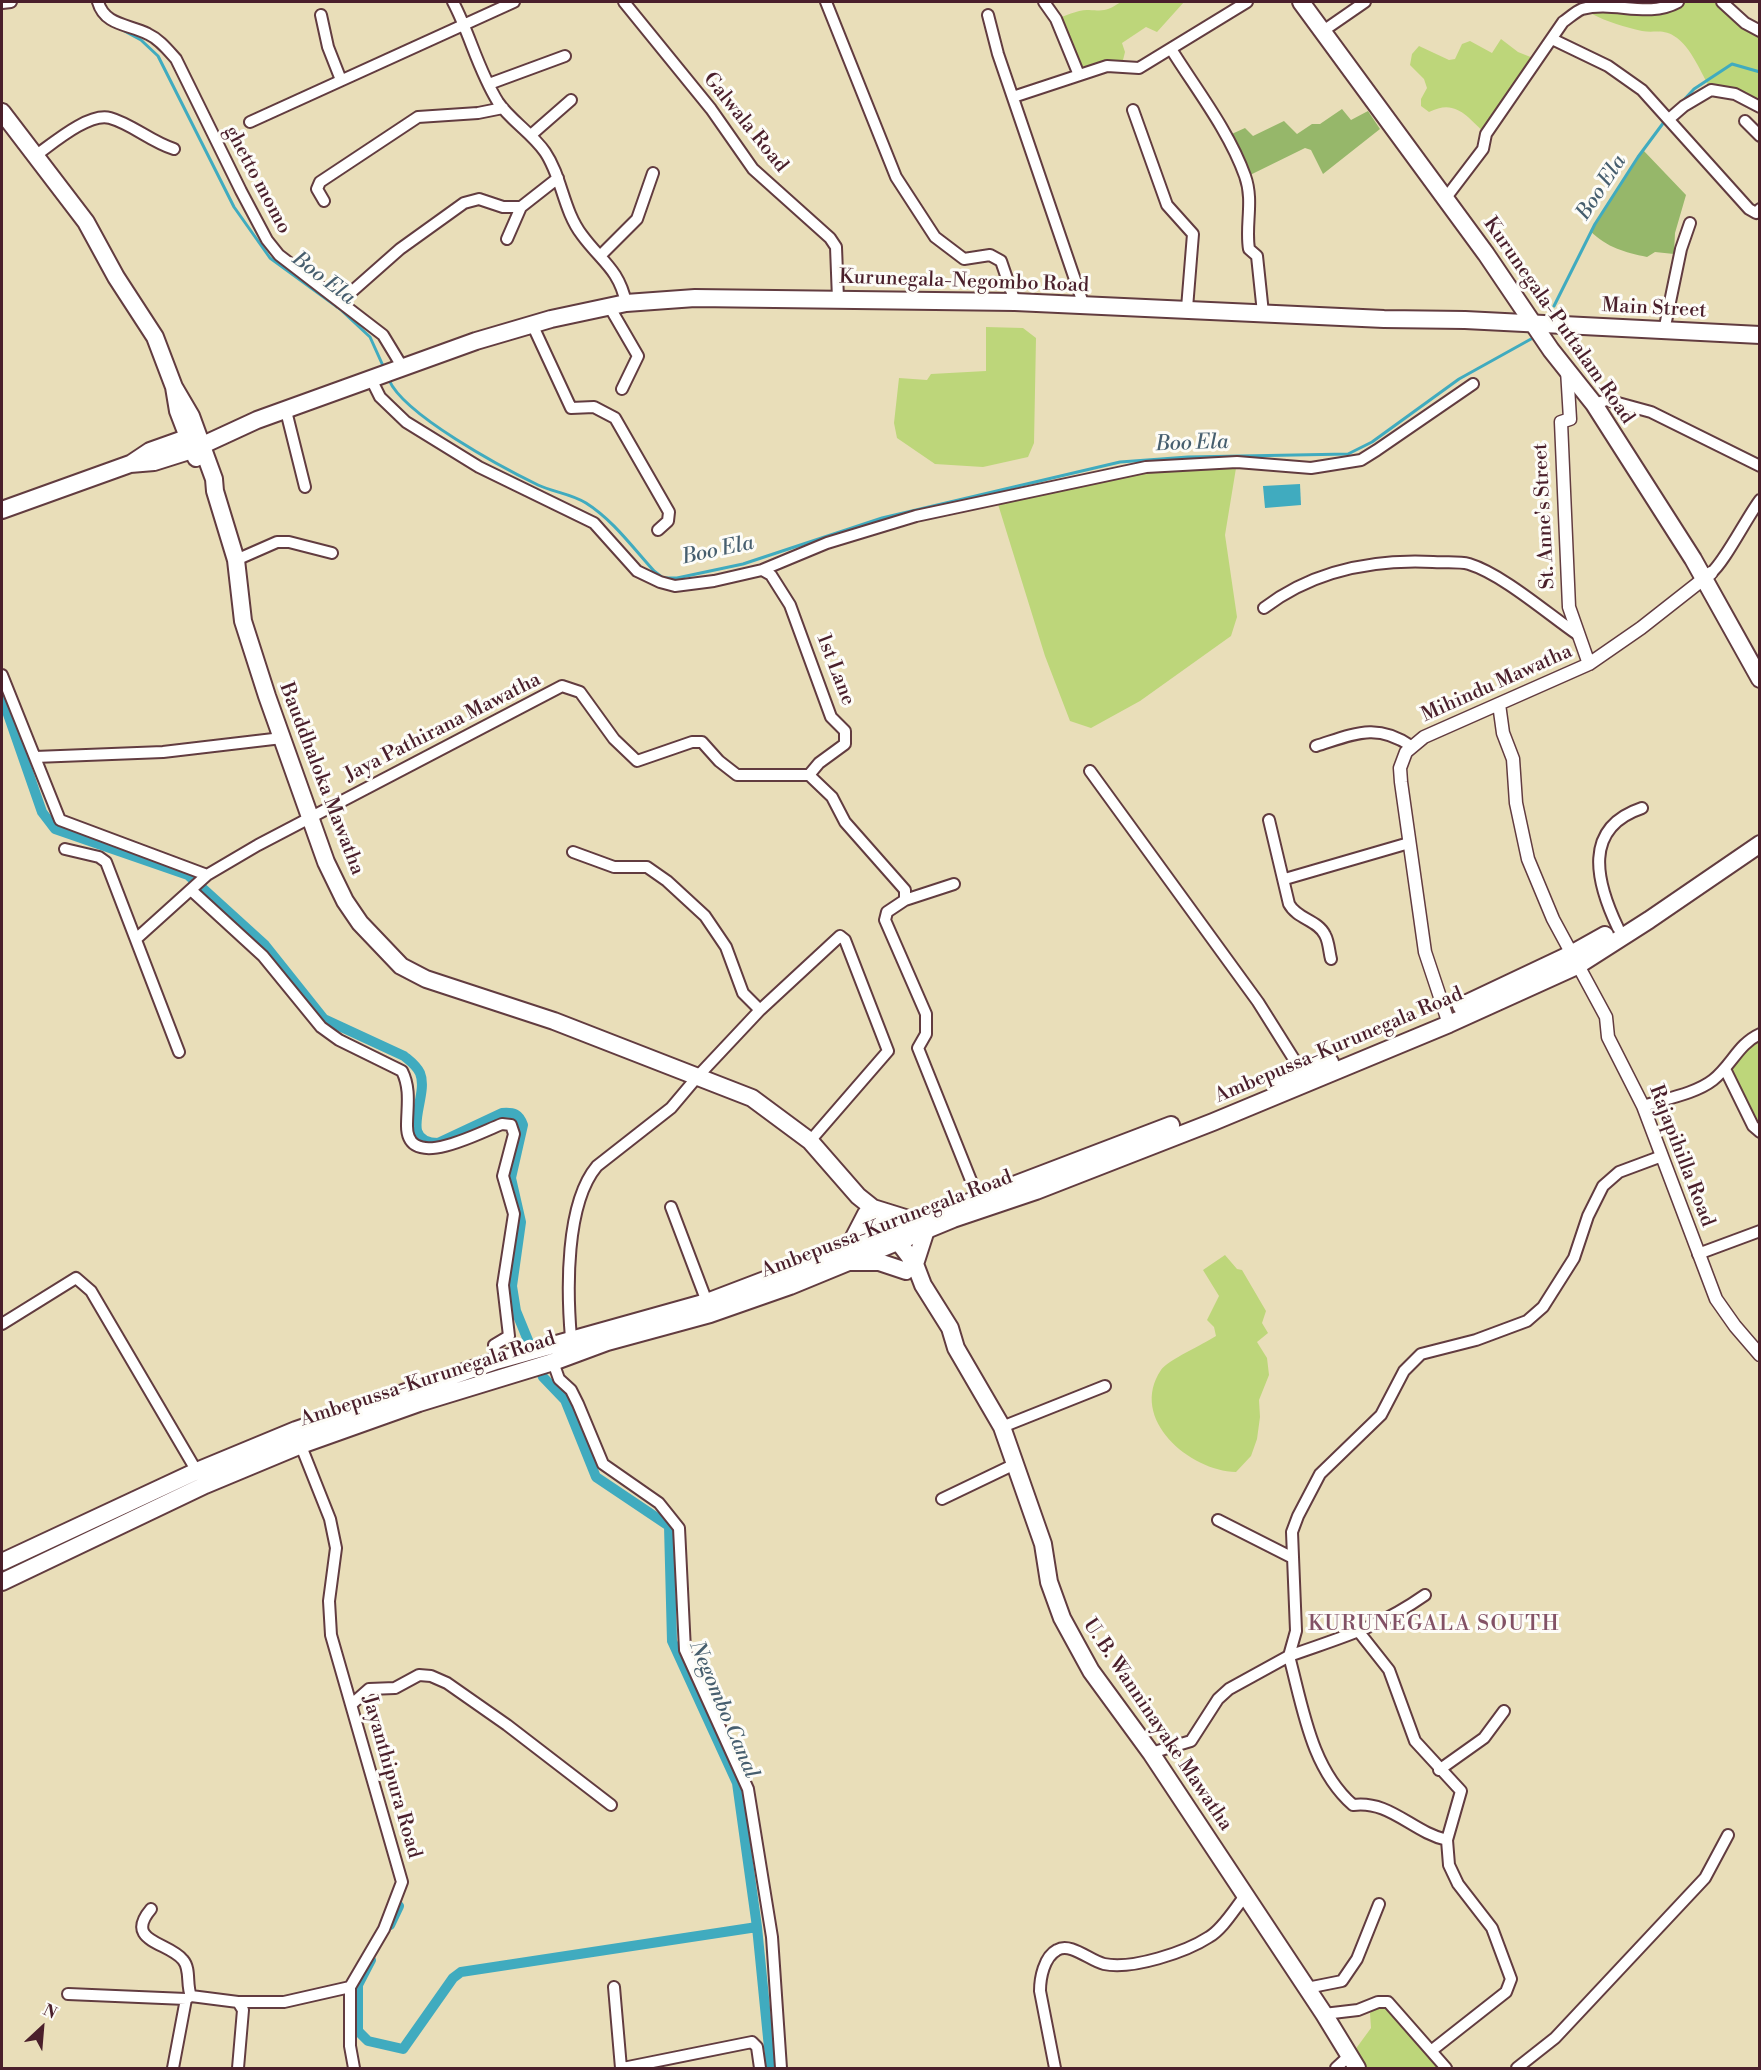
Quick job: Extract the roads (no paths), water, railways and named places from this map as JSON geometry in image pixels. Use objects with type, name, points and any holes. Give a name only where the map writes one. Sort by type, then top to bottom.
[{"type":"main road","name":"Kurunegala-Puttalam Road","points":[[1300,2],[1326,29]]},
{"type":"main road","name":"Kurunegala-Puttalam Road","points":[[1309,2],[1326,29],[1539,324],[1575,367],[1599,402],[1760,661]]},
{"type":"main road","name":"Bauddhaloka Mawatha","points":[[2,112],[86,222],[116,277],[155,337],[195,442],[206,482],[215,491],[237,560],[243,621],[282,738],[326,862],[345,901],[360,923],[401,966],[426,979],[554,1021],[752,1098],[810,1141],[858,1196],[889,1239]]},
{"type":"main road","name":"Kurunegala-Negombo Road","points":[[375,378],[532,324],[626,303],[695,298],[1015,302],[1539,324]]},
{"type":"main road","name":"Kurunegala-Puttalam Road","points":[[1539,324],[1567,370],[1599,402]]},
{"type":"main road","name":"Main Street","points":[[1539,324],[1760,335]]},
{"type":"main road","points":[[2,510],[130,464],[150,451],[195,442],[375,378]]},
{"type":"main road","name":"Kurunegala-Puttalam Road","points":[[1708,576],[1760,679]]},
{"type":"main road","name":"Ambepussa-Kurunegala Road","points":[[1574,960],[1760,830]]},
{"type":"main road","name":"Ambepussa-Kurunegala Road","points":[[921,1227],[953,1219],[1036,1191],[1213,1122],[1447,1019],[1574,960],[1649,920],[1760,844]]},
{"type":"main road","name":"Ambepussa-Kurunegala Road","points":[[2,1562],[298,1437],[496,1360],[517,1363],[553,1362],[607,1342],[710,1314],[921,1227],[978,1198],[1207,1112],[1302,1072],[1447,1019]]},
{"type":"main road","points":[[869,1211],[921,1227],[910,1268],[846,1257],[869,1211]]},
{"type":"main road","name":"U. B. Wanninayake Mawatha","points":[[889,1239],[923,1285],[950,1328],[956,1348],[1002,1427],[1043,1544],[1049,1582],[1062,1618],[1091,1671],[1152,1753],[1324,2014],[1353,2062]]},
{"type":"main road","name":"Ambepussa-Kurunegala Road","points":[[298,1437],[419,1403],[517,1363],[542,1347],[707,1302],[846,1257]]},
{"type":"main road","name":"Ambepussa-Kurunegala Road","points":[[2,1582],[201,1478]]},
{"type":"street","points":[[2,3],[11,2]]},
{"type":"street","name":"ghetto momo","points":[[98,2],[103,13],[113,22],[147,33],[161,42],[176,59],[267,240],[279,255],[383,335],[403,368]]},
{"type":"street","points":[[453,2],[474,57],[489,84],[503,108],[545,152],[558,178],[569,213],[582,235],[618,276],[626,303]]},
{"type":"street","points":[[250,122],[340,80],[464,27],[514,2]]},
{"type":"street","name":"Galwala Road","points":[[624,2],[711,109],[753,169],[830,238],[836,247],[838,299]]},
{"type":"street","points":[[1044,2],[1056,19],[1079,75]]},
{"type":"street","points":[[1013,98],[1107,66],[1138,68],[1247,2]]},
{"type":"street","points":[[1326,29],[1365,2]]},
{"type":"street","points":[[1571,2],[1581,9]]},
{"type":"street","points":[[1447,196],[1483,149],[1486,134],[1563,22],[1581,9],[1599,5],[1648,10],[1665,8],[1678,2]]},
{"type":"street","points":[[1722,2],[1760,31]]},
{"type":"street","points":[[829,3],[896,177],[935,237],[954,254],[964,259],[990,255],[1001,261],[1015,302]]},
{"type":"street","points":[[321,15],[328,47],[340,80]]},
{"type":"street","points":[[988,15],[1013,98],[1084,306]]},
{"type":"street","points":[[1552,39],[1608,66],[1642,90],[1749,209],[1756,213],[1760,209]]},
{"type":"street","points":[[1171,49],[1212,114],[1245,177],[1251,224],[1247,236],[1249,249],[1257,255],[1263,313]]},
{"type":"street","points":[[489,84],[565,56]]},
{"type":"street","points":[[1669,119],[1684,106],[1711,90],[1735,94],[1760,107]]},
{"type":"street","points":[[531,135],[572,100]]},
{"type":"street","points":[[324,201],[317,189],[320,182],[417,117],[428,114],[478,113],[503,108]]},
{"type":"street","points":[[1133,110],[1167,205],[1193,234],[1187,308]]},
{"type":"street","points":[[35,156],[76,128],[97,117],[109,118],[174,149]]},
{"type":"street","points":[[1745,122],[1760,136]]},
{"type":"street","points":[[601,255],[637,219],[653,173]]},
{"type":"street","points":[[507,239],[521,207],[558,178]]},
{"type":"street","points":[[340,302],[400,249],[464,203],[479,198],[503,207],[521,207]]},
{"type":"street","points":[[1664,331],[1681,249],[1690,224]]},
{"type":"street","points":[[609,306],[638,357],[622,389]]},
{"type":"street","points":[[532,324],[571,408],[594,406],[615,418],[669,512],[668,521],[658,530]]},
{"type":"street","name":"St. Anne's Street","points":[[1567,370],[1570,419],[1561,422],[1569,607],[1589,664]]},
{"type":"street","points":[[375,378],[380,397],[406,422],[479,467],[594,523],[638,571],[660,582],[675,586],[762,570],[827,543],[916,516],[1146,467],[1237,462],[1311,468],[1361,460],[1473,384]]},
{"type":"street","points":[[1599,402],[1625,403],[1651,412],[1760,466]]},
{"type":"street","points":[[286,411],[305,487]]},
{"type":"street","points":[[1708,576],[1720,567],[1725,552],[1760,500]]},
{"type":"street","points":[[237,560],[277,542],[289,542],[332,553]]},
{"type":"street","points":[[1264,608],[1280,596],[1337,570],[1398,560],[1469,564],[1497,578],[1577,634]]},
{"type":"street","name":"1st Lane","points":[[762,570],[771,575],[790,605],[831,717],[845,731],[847,738],[845,744],[819,763],[809,775]]},
{"type":"street","name":"Mihindu Mawatha","points":[[1447,1019],[1425,952],[1409,843],[1400,768],[1411,746],[1442,729],[1589,664],[1641,628],[1708,576]]},
{"type":"street","points":[[2,675],[60,820],[207,876]]},
{"type":"street","name":"Jaya Pathirana Mawatha","points":[[311,818],[414,761],[562,686],[580,692],[614,739],[637,761],[692,742],[702,742],[719,761],[737,775],[809,775]]},
{"type":"street","name":"Rajapihilla Road","points":[[1499,704],[1503,733],[1513,759],[1516,803],[1528,859],[1542,897],[1606,1017],[1608,1037],[1643,1106],[1716,1299],[1734,1326],[1760,1355]]},
{"type":"street","points":[[1316,746],[1368,731],[1394,735],[1411,746]]},
{"type":"street","points":[[35,757],[163,752],[282,738]]},
{"type":"street","points":[[1090,771],[1258,1002],[1302,1072]]},
{"type":"street","points":[[809,775],[832,797],[845,822],[905,890],[905,900]]},
{"type":"street","points":[[1618,928],[1604,898],[1599,864],[1602,838],[1612,824],[1624,814],[1642,808]]},
{"type":"street","points":[[135,939],[207,876],[258,844],[311,818]]},
{"type":"street","points":[[1269,820],[1293,911],[1320,927],[1325,935],[1331,959]]},
{"type":"street","points":[[1285,879],[1409,843]]},
{"type":"street","points":[[64,849],[99,857],[106,862],[179,1052]]},
{"type":"street","points":[[573,852],[614,867],[647,867],[667,881],[705,916],[726,947],[743,993],[760,1010]]},
{"type":"street","points":[[954,884],[905,900],[887,912],[885,920],[926,1014],[926,1034],[918,1048],[978,1198]]},
{"type":"street","points":[[191,890],[263,956],[321,1027],[339,1040],[402,1071],[408,1088],[408,1135],[416,1146],[423,1149],[436,1149],[502,1124],[511,1125],[513,1134],[503,1176],[514,1214],[503,1285],[509,1336],[494,1345],[496,1360]]},
{"type":"street","points":[[571,1338],[568,1300],[571,1247],[582,1191],[588,1176],[597,1166],[672,1108],[698,1076],[760,1010],[840,936],[845,940],[888,1051],[810,1141]]},
{"type":"street","points":[[1643,1106],[1712,1081],[1725,1069],[1740,1047],[1760,1034]]},
{"type":"street","points":[[1725,1069],[1753,1126],[1760,1132]]},
{"type":"street","points":[[1447,1840],[1435,1838],[1383,1807],[1367,1803],[1353,1804],[1338,1792],[1323,1769],[1311,1736],[1289,1656],[1296,1631],[1292,1532],[1320,1474],[1381,1415],[1404,1371],[1421,1354],[1476,1340],[1527,1321],[1543,1307],[1574,1258],[1588,1216],[1603,1186],[1619,1172],[1662,1156]]},
{"type":"street","points":[[671,1207],[707,1302]]},
{"type":"street","points":[[1698,1254],[1760,1231]]},
{"type":"street","points":[[2,1324],[76,1278],[91,1291],[201,1478]]},
{"type":"street","points":[[553,1362],[559,1379],[571,1390],[578,1404],[603,1464],[659,1503],[679,1528],[686,1650],[748,1789],[772,1937],[781,2068]]},
{"type":"street","points":[[1002,1427],[1105,1386]]},
{"type":"street","name":"Jayanthipura Road","points":[[298,1437],[330,1519],[336,1548],[329,1601],[331,1635],[402,1882],[384,1929],[350,1987]]},
{"type":"street","points":[[942,1499],[1015,1464]]},
{"type":"street","points":[[1218,1520],[1293,1558]]},
{"type":"street","points":[[1152,1753],[1191,1741],[1218,1699],[1229,1689],[1289,1656],[1359,1632],[1396,1615],[1425,1595]]},
{"type":"street","points":[[1359,1632],[1389,1670],[1415,1741],[1439,1770],[1461,1791],[1447,1840],[1449,1865],[1458,1884],[1492,1928],[1511,1979],[1506,1992],[1431,2051]]},
{"type":"street","points":[[352,1704],[369,1689],[395,1688],[418,1675],[431,1676],[447,1683],[507,1725],[611,1805]]},
{"type":"street","points":[[1439,1770],[1484,1738],[1504,1711]]},
{"type":"street","points":[[1517,2068],[1555,2038],[1705,1878],[1728,1835]]},
{"type":"street","points":[[1055,2068],[1040,1991],[1040,1978],[1054,1952],[1059,1948],[1069,1949],[1105,1964],[1153,1961],[1210,1937],[1245,1896]]},
{"type":"street","points":[[1307,1988],[1342,1981],[1358,1959],[1379,1904]]},
{"type":"street","points":[[151,1909],[143,1918],[143,1931],[148,1939],[182,1958],[187,1967],[188,1998],[173,2068]]},
{"type":"street","points":[[614,1986],[622,2068],[752,2042],[757,2047],[760,2068]]},
{"type":"street","points":[[68,1994],[284,2002],[350,1987],[350,2046],[354,2068]]},
{"type":"street","points":[[238,2001],[243,2010],[238,2068]]},
{"type":"street","points":[[1324,2014],[1358,2010],[1378,2002],[1388,2002],[1446,2068]]},
{"type":"street","points":[[1336,2068],[1353,2062]]},
{"type":"water","points":[[1300,484],[1301,505],[1265,508],[1263,486]]},
{"type":"waterway","name":"Boo Ela","points":[[117,27],[141,40],[158,56],[234,207],[270,258],[340,309],[370,337],[384,368]]},
{"type":"waterway","name":"Boo Ela","points":[[1682,102],[1694,89],[1732,64],[1760,72]]},
{"type":"waterway","name":"Boo Ela","points":[[1554,306],[1595,224],[1638,157],[1664,122]]},
{"type":"waterway","name":"Boo Ela","points":[[389,380],[398,394],[434,424],[479,454],[522,477],[586,503],[614,526],[654,571],[663,578],[677,578],[743,564],[882,518],[1120,462],[1188,457],[1348,454],[1372,442],[1459,379],[1531,339]]},
{"type":"waterway","name":"Negombo Canal","points":[[2,697],[42,812],[55,829],[188,875],[265,945],[324,1019],[411,1061],[420,1073],[422,1083],[416,1127],[419,1135],[426,1141],[438,1143],[502,1113],[516,1114],[521,1121],[523,1125],[511,1178],[521,1222],[512,1286],[516,1311],[543,1377],[565,1400],[596,1477],[669,1526],[672,1641],[737,1783],[757,1927],[771,2068]]},
{"type":"waterway","points":[[390,1925],[399,1906]]},
{"type":"waterway","points":[[371,1960],[358,1985],[358,2031],[368,2041],[403,2049],[453,1978],[461,1972],[757,1927]]},
{"type":"district","name":"KURUNEGALA SOUTH","points":[[1434,1625]]}]
